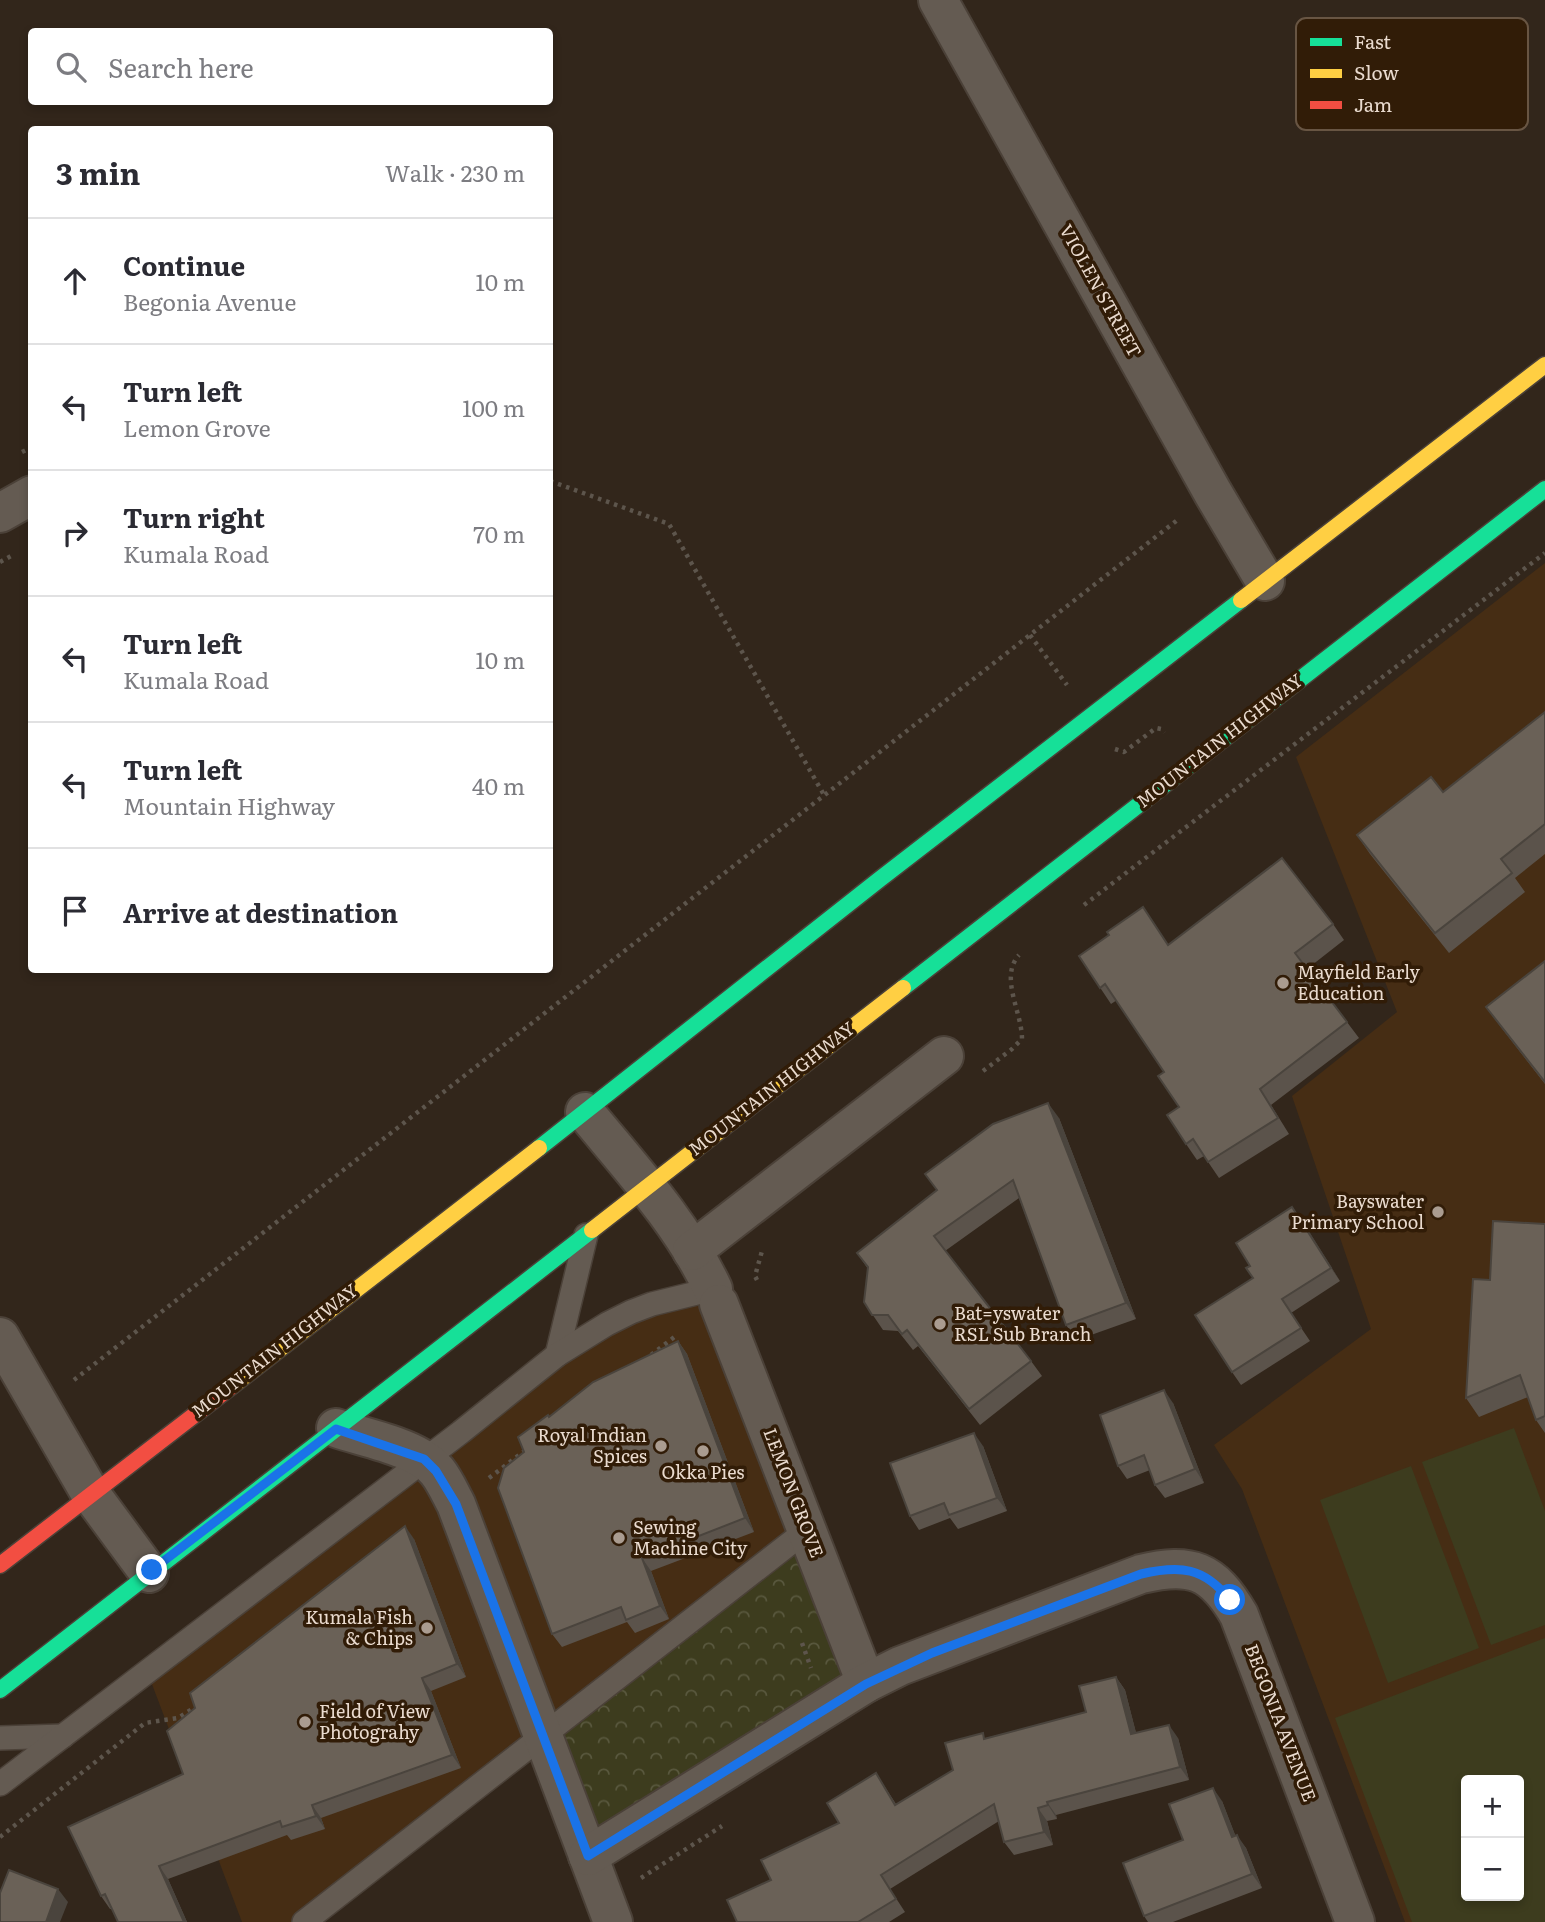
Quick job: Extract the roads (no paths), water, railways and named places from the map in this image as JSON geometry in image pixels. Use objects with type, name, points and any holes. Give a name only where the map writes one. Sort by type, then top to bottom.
[{"type":"main road","name":"MOUNTAIN HIGHWAY","points":[[0,1565],[585,1112],[880,878],[1545,365]]},
{"type":"main road","name":"MOUNTAIN HIGHWAY","points":[[0,1690],[1545,489]]},
{"type":"street","name":"VIOLEN STREET","points":[[938,0],[1213,493],[1265,581]]},
{"type":"street","points":[[0,513],[28,497]]},
{"type":"street","points":[[692,1251],[944,1056]]},
{"type":"street","name":"LEMON GROVE","points":[[585,1112],[646,1186],[692,1251],[716,1297],[866,1684]]},
{"type":"street","points":[[0,1338],[90,1493],[149,1573]]},
{"type":"street","points":[[336,1429],[424,1459],[436,1471],[456,1504],[613,1922]]},
{"type":"street","name":"BEGONIA AVENUE","points":[[866,1684],[932,1653],[1141,1574],[1182,1568],[1211,1579],[1230,1600],[1239,1615],[1355,1922]]},
{"type":"street","points":[[588,1856],[866,1684]]},
{"type":"lane","points":[[557,1355],[586,1235]]},
{"type":"lane","points":[[0,1784],[557,1355],[607,1324],[652,1304],[716,1297]]},
{"type":"lane","points":[[304,1922],[807,1530]]},
{"type":"lane","points":[[0,1738],[63,1736]]},
{"type":"place","name":"Mayfield Early Education","points":[[1283,983]]},
{"type":"place","name":"Bayswater Primary School","points":[[1438,1212]]},
{"type":"place","name":"Bat=yswater RSL Sub Branch","points":[[940,1324]]},
{"type":"place","name":"Royal Indian Spices","points":[[661,1446]]},
{"type":"place","name":"Okka Pies","points":[[703,1451]]},
{"type":"place","name":"Sewing Machine City","points":[[619,1538]]},
{"type":"place","name":"Kumala Fish & Chips","points":[[427,1628]]},
{"type":"place","name":"Field of View Photograhy","points":[[305,1722]]}]
